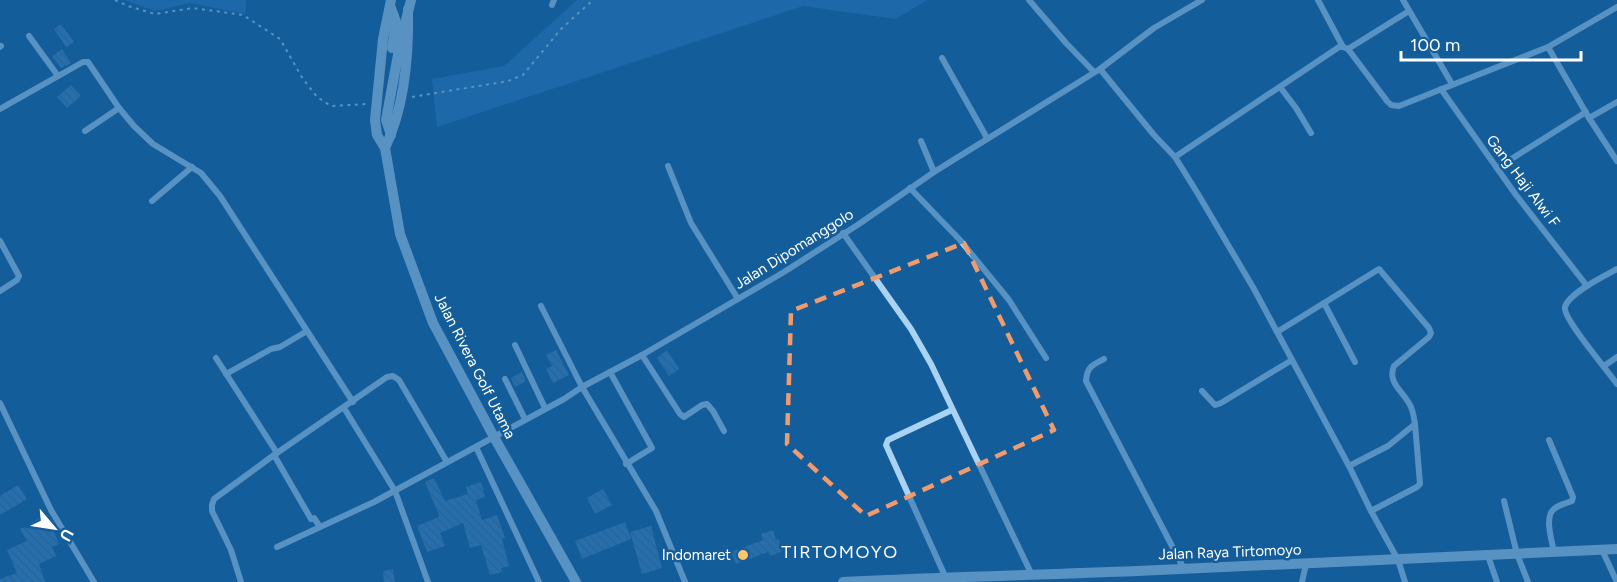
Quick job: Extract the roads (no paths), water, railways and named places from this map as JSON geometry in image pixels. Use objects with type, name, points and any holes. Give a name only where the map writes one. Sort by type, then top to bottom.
[{"type":"street","points":[[1029,0],[1066,43],[1097,70],[1175,157],[1254,289],[1398,560],[1405,582]]},
{"type":"street","name":"Jalan Dipomanggolo","points":[[277,547],[395,491],[642,356],[843,233],[934,172],[1097,70],[1154,28],[1202,0]]},
{"type":"street","points":[[1318,0],[1346,48],[1391,105],[1399,106],[1548,47],[1617,7]]},
{"type":"street","points":[[1403,0],[1452,84]]},
{"type":"street","points":[[377,135],[375,120],[383,39],[391,2]]},
{"type":"street","points":[[377,135],[383,119],[396,22],[391,2]]},
{"type":"street","points":[[386,153],[400,99],[409,46],[410,4]]},
{"type":"street","points":[[391,135],[386,120],[410,4]]},
{"type":"street","points":[[1175,157],[1339,47],[1346,48],[1409,11]]},
{"type":"street","points":[[29,36],[58,76]]},
{"type":"street","points":[[1548,47],[1587,115],[1617,161]]},
{"type":"street","points":[[942,58],[987,138]]},
{"type":"street","points":[[0,109],[83,62],[88,62],[119,108],[135,126],[153,144],[201,173],[220,196],[353,402]]},
{"type":"street","points":[[1280,87],[1311,133]]},
{"type":"street","name":"Gang Haji Alwi F","points":[[1441,88],[1497,168],[1587,286]]},
{"type":"street","points":[[1497,168],[1587,115],[1617,102]]},
{"type":"street","points":[[85,131],[119,108]]},
{"type":"street","name":"Jalan Rivera Golf Utama","points":[[377,135],[386,153],[400,234],[408,261],[433,322],[494,437],[576,582]]},
{"type":"street","points":[[921,141],[934,172]]},
{"type":"street","points":[[668,166],[692,223],[738,299]]},
{"type":"street","points":[[152,201],[192,167]]},
{"type":"street","points":[[910,188],[960,240],[1009,300],[1046,358]]},
{"type":"street","points":[[843,233],[911,329],[931,364],[1031,573]]},
{"type":"street","points":[[0,241],[19,276],[16,281],[0,291]]},
{"type":"street","points":[[1277,332],[1378,269],[1429,328],[1431,333],[1429,338],[1394,366],[1392,372],[1392,378],[1411,405],[1415,424],[1420,484],[1371,511]]},
{"type":"street","points":[[1617,269],[1587,286],[1569,300],[1565,307],[1565,313],[1617,384]]},
{"type":"street","points":[[1324,303],[1355,362]]},
{"type":"street","points":[[541,306],[582,387],[656,511],[685,582]]},
{"type":"street","points":[[226,374],[307,331]]},
{"type":"street","points":[[515,345],[545,408]]},
{"type":"street","points":[[642,356],[680,414],[684,417],[707,404],[724,431]]},
{"type":"street","points":[[1604,366],[1617,357]]},
{"type":"street","points":[[216,358],[275,454],[311,519],[314,518],[320,527]]},
{"type":"street","points":[[1104,359],[1090,366],[1086,381],[1184,569]]},
{"type":"street","points":[[1202,392],[1215,405],[1221,403],[1292,360]]},
{"type":"street","points":[[610,372],[652,448],[626,464]]},
{"type":"street","points":[[241,582],[231,550],[216,521],[212,505],[214,500],[275,454],[387,377],[393,376],[399,380],[447,462]]},
{"type":"street","points":[[505,380],[525,419]]},
{"type":"street","points":[[0,403],[51,510],[94,582]]},
{"type":"street","points":[[344,408],[395,491],[428,582]]},
{"type":"street","points":[[945,576],[886,445],[888,440],[952,410]]},
{"type":"street","points":[[1349,466],[1388,446],[1415,424]]},
{"type":"street","points":[[1549,440],[1574,497],[1572,501],[1554,509],[1550,514],[1554,552]]},
{"type":"street","points":[[476,447],[539,582]]},
{"type":"street","points":[[1504,501],[1517,554],[1528,582]]},
{"type":"street","name":"Jalan Raya Tirtomoyo","points":[[843,582],[1031,573],[1075,577],[1135,577],[1184,569],[1617,549]]},
{"type":"street","points":[[1602,550],[1617,582]]},
{"type":"street","points":[[1488,556],[1497,582]]},
{"type":"street","points":[[1302,582],[1306,564]]},
{"type":"place","name":"Indomaret","points":[[743,555]]},
{"type":"district","name":"TIRTOMOYO","points":[[840,552]]}]
